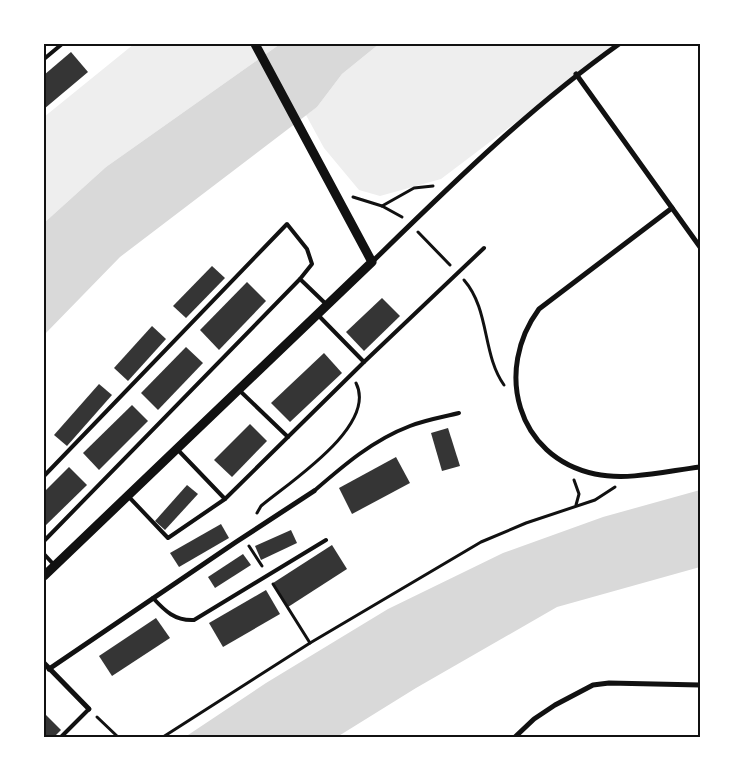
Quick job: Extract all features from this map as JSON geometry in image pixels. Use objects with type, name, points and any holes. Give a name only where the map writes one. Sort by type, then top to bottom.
[{"type":"street","points":[[255,44],[324,176],[372,262]]},
{"type":"street","points":[[44,576],[527,114],[576,74],[619,44]]},
{"type":"street","points":[[576,74],[700,247]]},
{"type":"street","points":[[672,208],[539,309],[526,329],[518,348],[515,369],[516,391],[522,413],[535,436],[549,452],[570,465],[593,474],[626,475],[700,467]]},
{"type":"street","points":[[50,668],[314,491]]},
{"type":"street","points":[[44,663],[89,709]]},
{"type":"street","points":[[515,737],[534,719],[555,705],[593,685],[618,683],[700,685]]},
{"type":"lane","points":[[44,59],[62,44]]},
{"type":"lane","points":[[44,476],[287,224],[307,249],[312,264],[300,279],[44,541]]},
{"type":"lane","points":[[128,496],[168,538],[225,500],[364,362],[484,248]]},
{"type":"lane","points":[[300,279],[327,305]]},
{"type":"lane","points":[[317,315],[364,362]]},
{"type":"lane","points":[[239,390],[288,437]]},
{"type":"lane","points":[[314,491],[360,452],[385,437],[411,425],[459,413]]},
{"type":"lane","points":[[177,449],[225,500]]},
{"type":"lane","points":[[153,598],[166,613],[173,617],[194,620],[326,540]]},
{"type":"lane","points":[[44,554],[54,566]]},
{"type":"lane","points":[[61,737],[89,709]]},
{"type":"path","points":[[382,206],[414,188],[454,184]]},
{"type":"path","points":[[458,272],[475,296],[482,314],[496,373],[505,386],[516,391]]},
{"type":"path","points":[[255,529],[256,514],[261,506],[326,453],[350,424],[360,397],[357,384],[350,376]]},
{"type":"path","points":[[570,465],[579,494],[576,506]]},
{"type":"path","points":[[163,737],[310,643],[481,542],[526,523],[607,494],[626,475]]},
{"type":"path","points":[[243,537],[310,643]]},
{"type":"path","points":[[89,709],[118,737]]},
{"type":"shaded area","points":[[134,44],[280,44],[106,167],[44,223],[44,117]]},
{"type":"shaded area","points":[[280,44],[379,44],[342,74],[317,107],[120,257],[44,335],[44,223],[106,167]]},
{"type":"shaded area","points":[[379,44],[619,44],[441,179],[380,196],[359,190],[324,148],[306,115],[317,107],[342,74]]},
{"type":"shaded area","points":[[700,490],[700,567],[557,607],[416,688],[337,737],[185,737],[266,683],[388,609],[503,553],[603,517]]},
{"type":"building","points":[[71,52],[88,72],[44,109],[44,75]]},
{"type":"building","points":[[212,266],[225,278],[186,318],[173,306]]},
{"type":"building","points":[[247,282],[266,301],[219,350],[200,330]]},
{"type":"building","points":[[382,298],[400,316],[364,351],[346,332]]},
{"type":"building","points":[[152,326],[166,339],[128,381],[114,368]]},
{"type":"building","points":[[186,347],[203,363],[158,410],[141,393]]},
{"type":"building","points":[[324,353],[342,373],[290,422],[271,403]]},
{"type":"building","points":[[99,384],[112,395],[67,446],[54,435]]},
{"type":"building","points":[[132,405],[148,421],[99,470],[83,453]]},
{"type":"building","points":[[250,424],[267,441],[232,477],[214,460]]},
{"type":"building","points":[[448,428],[460,466],[442,471],[431,433]]},
{"type":"building","points":[[396,457],[410,483],[352,514],[339,488]]},
{"type":"building","points":[[69,467],[87,485],[44,527],[44,492]]},
{"type":"building","points":[[187,485],[198,494],[165,530],[155,521]]},
{"type":"building","points":[[221,524],[229,538],[179,567],[170,553]]},
{"type":"building","points":[[291,530],[297,543],[261,560],[255,546]]},
{"type":"building","points":[[332,545],[347,569],[288,607],[273,583]]},
{"type":"building","points":[[243,554],[251,565],[215,588],[208,577]]},
{"type":"building","points":[[266,590],[280,614],[223,647],[209,623]]},
{"type":"building","points":[[156,618],[170,638],[112,676],[99,656]]},
{"type":"building","points":[[44,713],[61,730],[54,737],[44,737]]}]
